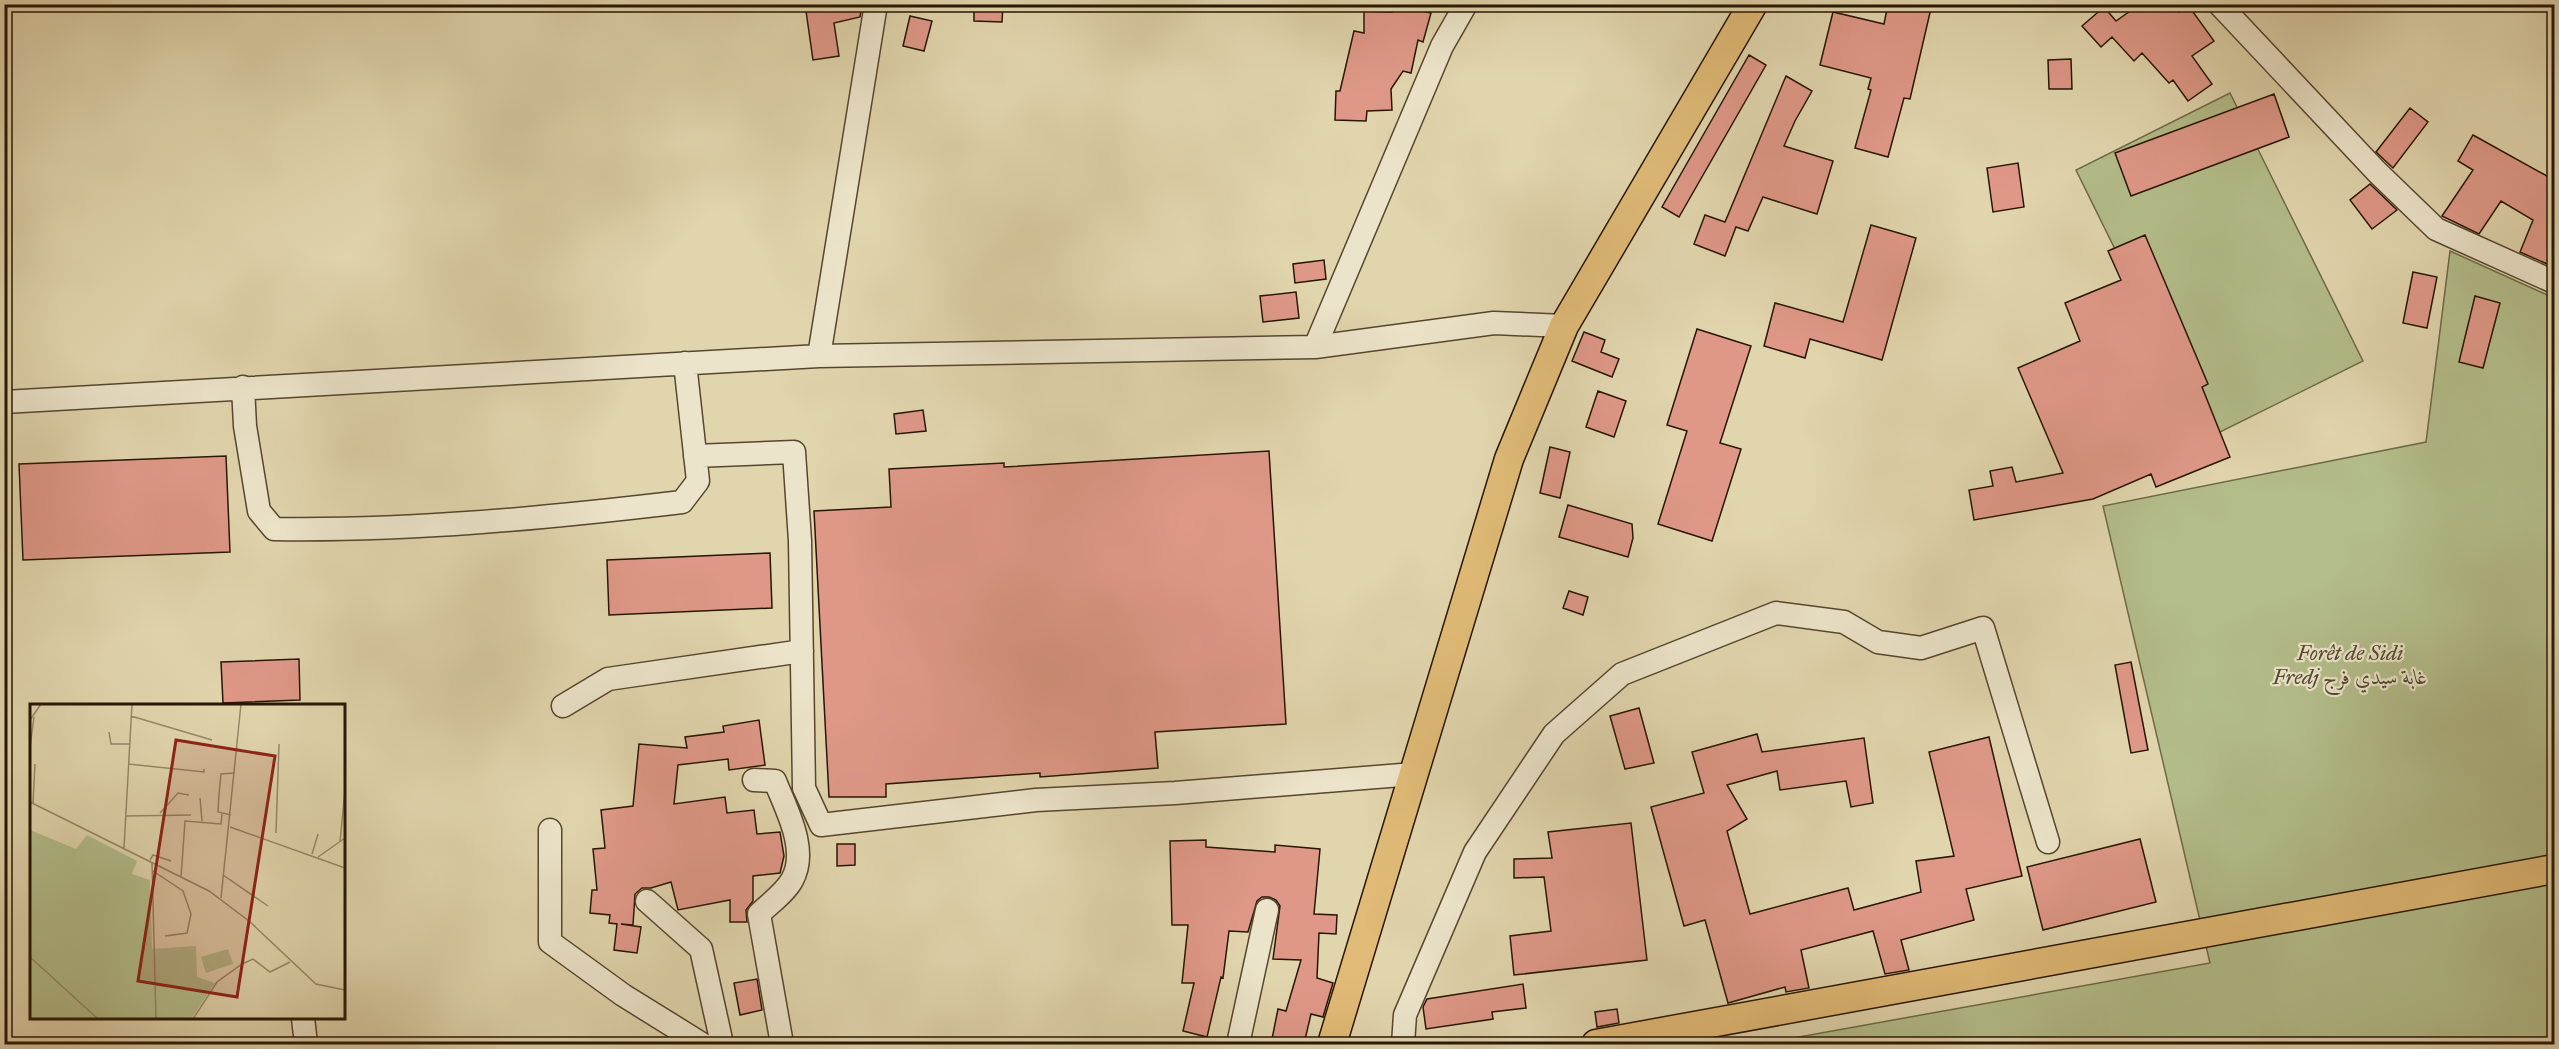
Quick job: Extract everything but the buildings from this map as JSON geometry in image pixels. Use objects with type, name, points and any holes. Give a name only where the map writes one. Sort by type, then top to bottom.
[{"type":"main road","points":[[1332,1044],[1509,459],[1564,326],[1753,4]]},
{"type":"main road","points":[[1596,1044],[2554,869]]},
{"type":"street","points":[[819,356],[876,4]]},
{"type":"street","points":[[1316,347],[1442,46],[1466,4]]},
{"type":"street","points":[[2219,4],[2377,172],[2436,229],[2554,282]]},
{"type":"street","points":[[4,402],[819,356],[1316,347],[1494,323],[1564,326]]},
{"type":"street","points":[[243,387],[245,426],[260,511],[274,529],[326,530],[487,521],[682,502],[698,482],[686,363]]},
{"type":"street","points":[[695,456],[794,452],[800,541],[804,788],[821,825],[1036,800],[1175,793],[1414,774]]},
{"type":"street","points":[[1403,1044],[1405,1015],[1475,852],[1554,734],[1622,674],[1776,613],[1844,622],[1878,642],[1921,648],[1983,628],[2048,842]]},
{"type":"street","points":[[563,706],[608,679],[802,651]]},
{"type":"street","points":[[754,780],[775,780],[795,832],[798,863],[792,881],[759,914],[782,1044]]},
{"type":"street","points":[[550,830],[550,942],[623,995],[702,1044]]},
{"type":"street","points":[[647,901],[701,949],[722,1044]]},
{"type":"street","points":[[1238,1044],[1267,910]]},
{"type":"street","points":[[303,1019],[306,1044]]},
{"type":"green space","points":[[2230,93],[2363,361],[2208,438],[2076,170]]},
{"type":"green space","name":"Forêt de Sidi Fredj غابة سيدي فرج","points":[[2450,251],[2554,298],[2554,1044],[1760,1044],[2210,963],[2103,506],[2426,442]]}]
